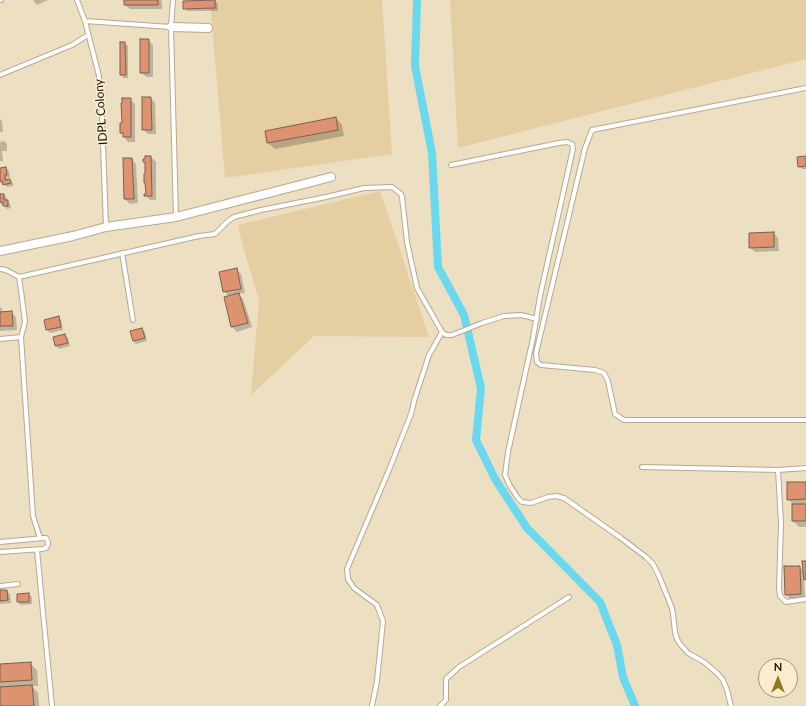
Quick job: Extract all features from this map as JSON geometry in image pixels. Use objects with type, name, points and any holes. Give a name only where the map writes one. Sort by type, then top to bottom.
[{"type":"street","points":[[171,27],[208,28]]},
{"type":"street","points":[[0,251],[73,236],[106,227],[176,217],[331,177]]},
{"type":"lane","name":"IDPL Colony","points":[[77,0],[85,21],[99,76],[106,227]]},
{"type":"lane","points":[[173,0],[171,27],[176,217]]},
{"type":"lane","points":[[85,21],[171,27]]},
{"type":"lane","points":[[0,75],[67,47],[88,36]]},
{"type":"lane","points":[[806,88],[592,130],[585,148],[536,353],[536,362],[541,365],[595,370],[604,374],[608,381],[615,414],[624,420],[806,420]]},
{"type":"lane","points":[[451,165],[559,143],[567,142],[572,144],[573,149],[540,296],[508,452],[505,475],[518,498],[522,502],[531,503],[556,496],[564,498],[646,557],[653,564],[672,608],[674,614],[675,632],[680,644],[688,653],[704,662],[723,680],[731,706]]},
{"type":"lane","points":[[0,269],[19,276],[199,236],[215,234],[234,217],[261,210],[364,188],[392,188],[401,194],[402,197],[407,242],[417,288],[442,332],[446,335],[452,335],[497,318],[512,315],[521,315],[536,319]]},
{"type":"lane","points":[[122,253],[133,320]]},
{"type":"lane","points":[[19,276],[25,322],[22,337],[33,516],[40,538]]},
{"type":"lane","points":[[372,706],[377,681],[384,621],[377,605],[354,588],[348,579],[347,569],[411,414],[429,355],[442,332]]},
{"type":"lane","points":[[0,339],[22,337]]},
{"type":"lane","points":[[642,467],[778,470],[806,468]]},
{"type":"lane","points":[[778,470],[781,523],[780,596],[786,602],[806,599]]},
{"type":"lane","points":[[0,542],[40,538],[46,538],[48,540],[48,545],[43,550],[0,552]]},
{"type":"lane","points":[[37,550],[52,706]]},
{"type":"lane","points":[[0,586],[18,584]]},
{"type":"lane","points":[[440,706],[446,700],[446,679],[458,667],[569,597]]},
{"type":"shaded area","points":[[210,0],[382,0],[392,154],[225,178]]},
{"type":"shaded area","points":[[450,0],[806,0],[806,59],[458,148]]},
{"type":"shaded area","points":[[380,191],[429,337],[314,336],[251,395],[259,300],[238,225]]},
{"type":"building","points":[[124,0],[158,0],[158,5],[124,5]]},
{"type":"building","points":[[215,0],[215,8],[183,9],[183,1]]},
{"type":"building","points":[[140,39],[149,39],[149,73],[140,73]]},
{"type":"building","points":[[120,42],[125,42],[126,75],[120,75]]},
{"type":"building","points":[[142,97],[151,97],[152,130],[142,130]]},
{"type":"building","points":[[122,98],[131,98],[131,137],[123,137],[123,133],[120,133],[120,123],[122,123]]},
{"type":"building","points":[[336,117],[338,130],[267,143],[265,131]]},
{"type":"building","points":[[145,156],[151,156],[152,196],[144,196],[144,194],[146,194],[144,183],[145,162],[143,162]]},
{"type":"building","points":[[806,156],[806,166],[798,167],[797,157]]},
{"type":"building","points":[[123,158],[132,158],[134,199],[124,199]]},
{"type":"building","points":[[6,167],[7,175],[5,175],[5,180],[10,179],[11,183],[3,185],[2,181],[0,181],[0,168]]},
{"type":"building","points":[[0,194],[4,194],[4,200],[8,200],[8,206],[3,206],[3,202],[0,202]]},
{"type":"building","points":[[774,232],[774,247],[749,248],[749,233]]},
{"type":"building","points":[[237,268],[241,289],[223,292],[219,272]]},
{"type":"building","points":[[239,293],[248,323],[231,327],[224,297]]},
{"type":"building","points":[[12,311],[13,326],[0,326],[0,312]]},
{"type":"building","points":[[59,316],[61,327],[46,330],[44,320]]},
{"type":"building","points":[[142,328],[145,338],[133,341],[130,331]]},
{"type":"building","points":[[65,334],[68,343],[55,346],[53,337]]},
{"type":"building","points":[[787,482],[806,482],[806,499],[787,500]]},
{"type":"building","points":[[792,504],[806,504],[806,521],[792,521]]},
{"type":"building","points":[[802,561],[806,561],[806,579],[804,580]]},
{"type":"building","points":[[784,566],[800,566],[801,594],[785,595]]},
{"type":"building","points":[[0,590],[7,590],[8,600],[0,601]]},
{"type":"building","points":[[29,593],[29,602],[17,602],[17,594]]},
{"type":"building","points":[[31,662],[32,680],[0,682],[0,664]]},
{"type":"building","points":[[32,685],[34,706],[0,706],[0,687]]},
{"type":"waterway","points":[[417,0],[415,66],[432,153],[438,267],[464,315],[481,388],[476,440],[495,479],[527,528],[600,602],[617,645],[623,677],[635,706]]}]
